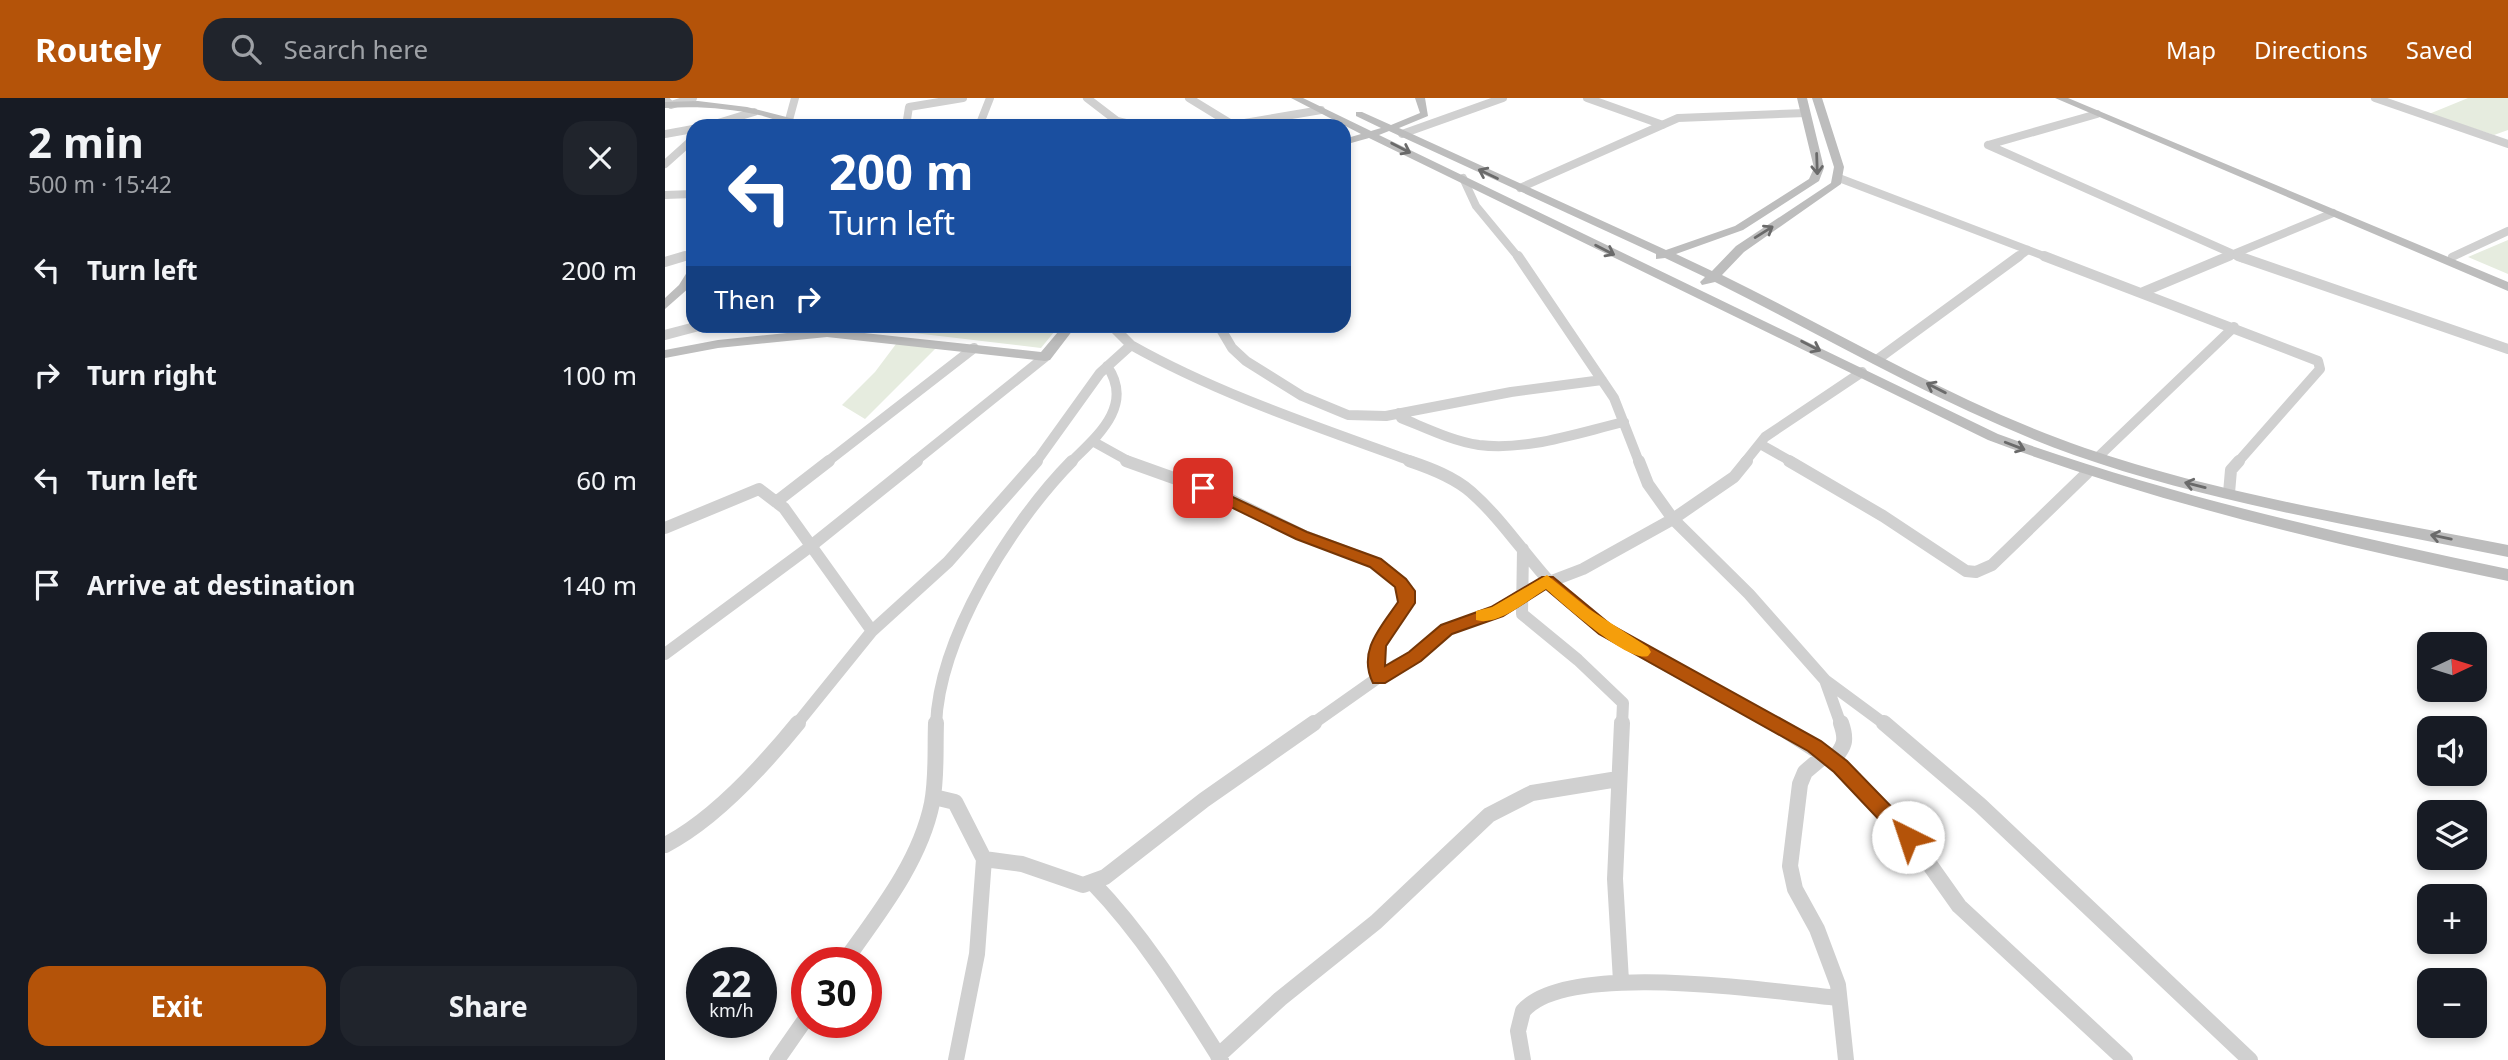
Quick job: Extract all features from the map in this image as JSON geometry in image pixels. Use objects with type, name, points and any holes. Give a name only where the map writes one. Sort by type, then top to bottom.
[{"type":"street","points":[[667,103],[693,98]]},
{"type":"street","points":[[792,119],[795,98]]},
{"type":"street","points":[[907,119],[909,107],[963,98]]},
{"type":"street","points":[[982,119],[990,98]]},
{"type":"street","points":[[1087,98],[1114,119]]},
{"type":"street","points":[[1189,98],[1221,119]]},
{"type":"street","points":[[1296,98],[1322,104],[1395,131],[1715,277],[1982,411],[2098,457],[2229,492],[2508,551]]},
{"type":"street","points":[[1395,131],[1425,114],[1421,98]]},
{"type":"street","points":[[1351,140],[1395,131],[1503,98]]},
{"type":"street","points":[[1587,98],[1663,125]]},
{"type":"street","points":[[1643,268],[1647,261],[1739,228],[1814,181],[1819,168],[1802,98]]},
{"type":"street","points":[[1689,289],[1715,277],[1726,260],[1823,195],[1839,178],[1839,167],[1817,98]]},
{"type":"street","points":[[2060,98],[2508,287]]},
{"type":"street","points":[[2072,98],[2508,280]]},
{"type":"street","points":[[2375,98],[2508,144]]},
{"type":"street","points":[[667,103],[709,104],[777,119]]},
{"type":"street","points":[[1256,119],[1322,104],[1347,119]]},
{"type":"street","points":[[733,119],[754,113]]},
{"type":"street","points":[[1520,188],[1663,125],[1692,116],[1806,113]]},
{"type":"street","points":[[2097,114],[1988,145],[2236,256],[2374,306],[2508,349]]},
{"type":"street","points":[[1351,121],[1643,268],[1993,437],[2087,473],[2189,503],[2336,539],[2508,575]]},
{"type":"street","points":[[665,134],[686,130]]},
{"type":"street","points":[[2495,140],[2508,135]]},
{"type":"street","points":[[665,164],[686,145]]},
{"type":"street","points":[[1463,178],[1466,190],[1476,206],[1519,258],[1602,380],[1624,422],[1648,484],[1673,519],[1749,594],[1825,680],[1871,712],[1980,805],[2250,1060]]},
{"type":"street","points":[[1839,178],[2311,356],[2321,368],[2231,470],[2229,492]]},
{"type":"street","points":[[665,195],[686,194]]},
{"type":"street","points":[[2143,292],[2333,214]]},
{"type":"street","points":[[2452,257],[2508,231]]},
{"type":"street","points":[[1878,359],[2028,250]]},
{"type":"street","points":[[665,262],[686,256]]},
{"type":"street","points":[[665,305],[686,288]]},
{"type":"street","points":[[2098,457],[2234,327]]},
{"type":"street","points":[[665,335],[686,329]]},
{"type":"street","points":[[665,354],[718,344],[827,333],[1045,357]]},
{"type":"street","points":[[665,654],[811,546],[1045,357],[1064,333]]},
{"type":"street","points":[[1119,333],[1131,345],[1179,372],[1270,410],[1435,470],[1469,490],[1523,549],[1547,581],[1605,629],[1667,666],[1727,696],[1829,757],[1898,825],[1959,906],[2125,1060]]},
{"type":"street","points":[[1224,333],[1238,355],[1302,396],[1348,415],[1399,414],[1511,392],[1602,380]]},
{"type":"street","points":[[665,845],[692,831],[780,745],[872,631],[902,608],[988,520],[1061,431],[1107,366],[1131,345]]},
{"type":"street","points":[[776,502],[974,348]]},
{"type":"street","points":[[854,947],[906,869],[927,822],[938,773],[937,698],[951,651],[1003,551],[1028,513],[1064,468],[1106,428],[1115,407],[1111,371],[1107,366]]},
{"type":"street","points":[[984,859],[1009,860],[1073,883],[1093,883],[1214,793],[1415,656],[1447,630],[1497,611],[1547,581],[1583,569],[1673,519],[1734,477],[1760,444],[1787,421],[1862,372]]},
{"type":"street","points":[[1399,414],[1401,418],[1455,439],[1489,446],[1509,445],[1624,422]]},
{"type":"street","points":[[1094,442],[1131,465],[1220,495],[1301,535],[1375,563],[1394,575],[1406,591],[1406,603],[1377,645],[1375,662],[1379,678]]},
{"type":"street","points":[[1760,444],[1883,516],[1966,571],[1976,572],[1992,565],[2087,473]]},
{"type":"street","points":[[665,528],[759,489],[776,502],[872,631]]},
{"type":"street","points":[[1523,549],[1523,594],[1520,608],[1526,620],[1579,660],[1623,703],[1615,879],[1621,981]]},
{"type":"street","points":[[1825,680],[1846,738],[1844,747],[1805,772],[1800,784],[1790,866],[1795,889],[1829,956],[1839,998],[1846,1060]]},
{"type":"street","points":[[1093,883],[1121,912],[1160,962],[1219,1058],[1280,999],[1376,922],[1489,815],[1532,793],[1618,779]]},
{"type":"street","points":[[934,797],[955,802],[984,859],[977,954],[956,1060]]},
{"type":"street","points":[[1523,1060],[1517,1035],[1520,1017],[1529,1004],[1556,991],[1621,981],[1839,998]]},
{"type":"street","points":[[777,1060],[792,1038]]},
{"type":"shaded area","points":[[2468,98],[2508,98],[2508,130],[2494,135],[2429,114]]},
{"type":"shaded area","points":[[2508,240],[2508,274],[2468,257]]},
{"type":"shaded area","points":[[914,333],[1053,333],[1041,348]]},
{"type":"shaded area","points":[[896,344],[936,348],[865,419],[842,405],[875,372]]},
{"type":"slow traffic","points":[[1482,616],[1514,602],[1528,590],[1547,581],[1583,613],[1642,652]]},
{"type":"route","points":[[1203,488],[1278,525],[1375,563],[1394,575],[1406,591],[1407,597],[1401,615],[1377,645],[1375,662],[1379,678],[1415,656],[1447,630],[1469,619],[1497,611],[1547,581],[1605,629],[1814,746],[1841,766],[1884,808],[1908,837]]}]
